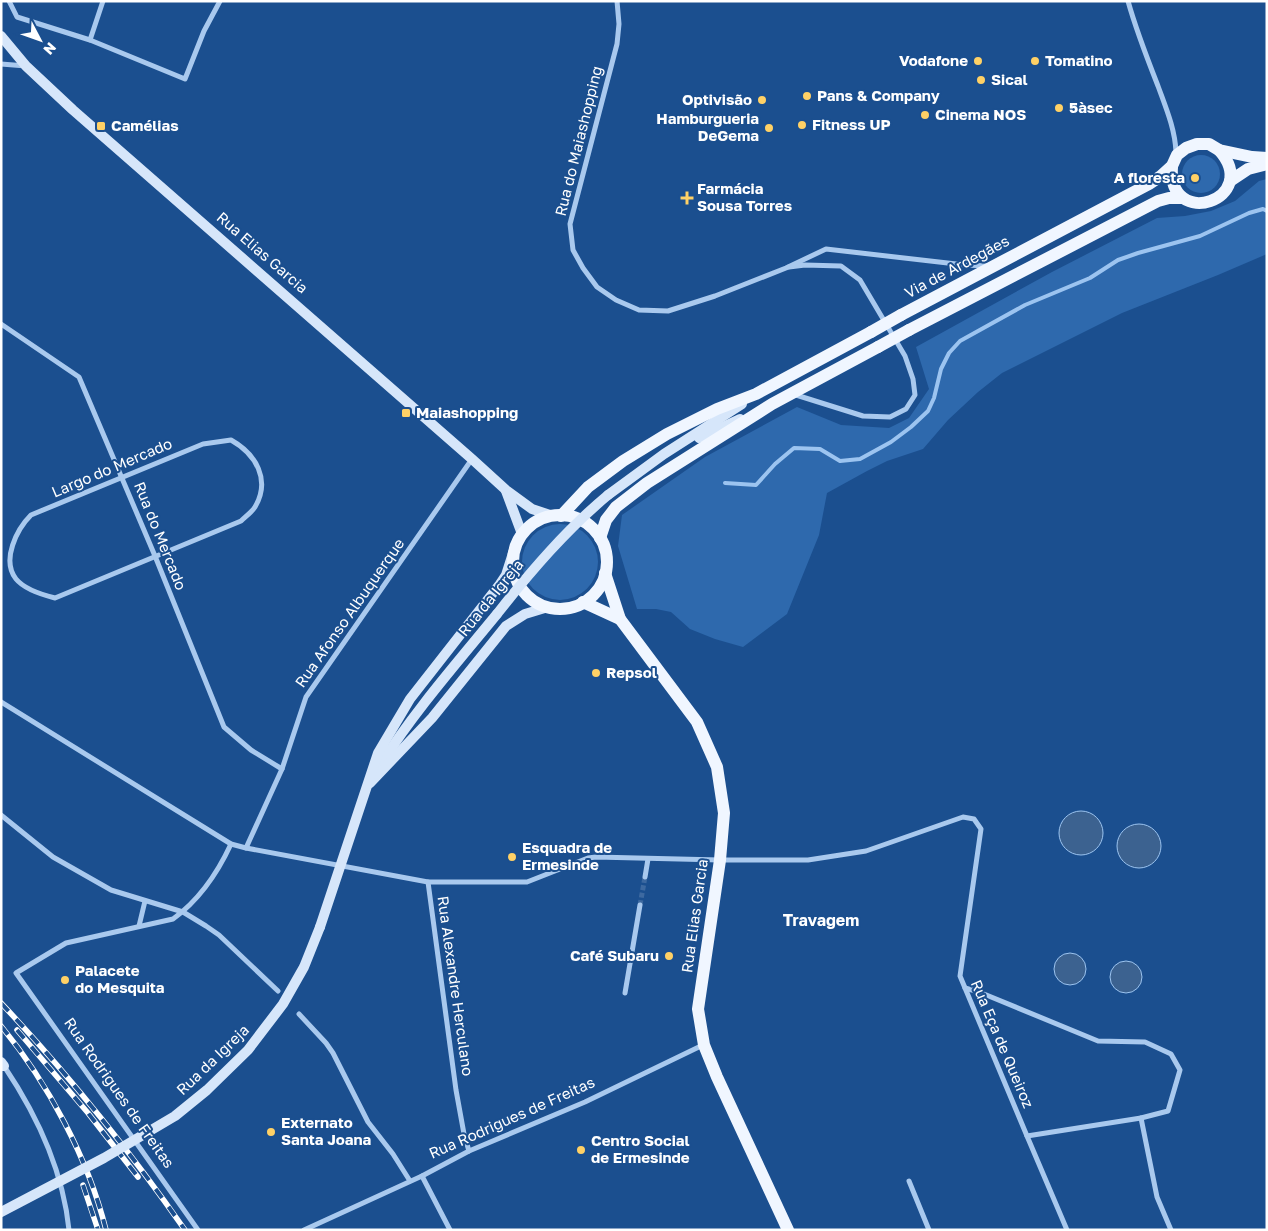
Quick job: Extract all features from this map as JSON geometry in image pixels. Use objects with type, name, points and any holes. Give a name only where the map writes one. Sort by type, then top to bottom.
[{"type":"main road","name":"Rua Elias Garcia","points":[[1,36],[26,66],[73,110],[506,490],[532,509],[557,516]]},
{"type":"main road","name":"Via de Ardegães","points":[[664,454],[756,394],[1149,184],[1161,176],[1186,148],[1197,144],[1208,144],[1219,150],[1267,158]]},
{"type":"main road","points":[[1174,161],[1171,178],[1174,189],[1182,198],[1193,203],[1205,204],[1216,200],[1225,192],[1230,182],[1231,170],[1227,158],[1219,150]]},
{"type":"main road","points":[[1230,182],[1248,169],[1267,164]]},
{"type":"main road","points":[[600,538],[606,520],[616,507],[647,483],[772,404],[909,330],[1158,201],[1169,198],[1182,198]]},
{"type":"main road","name":"Via de Ardegães","points":[[557,516],[588,487],[660,439],[718,409],[756,394]]},
{"type":"main road","points":[[664,454],[772,404]]},
{"type":"main road","name":"Rua da Igreja","points":[[368,785],[391,748],[421,708],[549,551],[591,509],[664,454]]},
{"type":"main road","name":"Rua Elias Garcia","points":[[506,490],[522,534]]},
{"type":"main road","points":[[557,516],[580,520],[591,527],[600,538],[605,549],[605,574],[600,585],[593,595],[583,602],[566,608],[548,607],[534,602],[524,592],[516,579],[513,565],[514,550],[522,534],[536,522],[557,516]]},
{"type":"main road","name":"Rua da Igreja","points":[[1,1212],[104,1158],[175,1116],[214,1083],[248,1050],[283,1004],[304,967],[320,927],[378,753],[410,699],[500,584],[506,575],[514,550]]},
{"type":"main road","name":"Rua Elias Garcia","points":[[605,574],[620,619],[696,722],[717,767],[724,812],[720,860],[698,1009],[704,1044],[717,1077],[788,1230]]},
{"type":"main road","name":"Rua Elias Garcia","points":[[583,602],[620,619]]},
{"type":"main road","name":"Rua da Igreja","points":[[368,785],[432,718],[506,626],[525,614],[548,607]]},
{"type":"street","points":[[9,1],[17,17],[90,40],[185,79],[204,31],[220,1]]},
{"type":"street","points":[[90,40],[103,1]]},
{"type":"street","name":"Rua do Maiashopping","points":[[617,1],[619,24],[617,44],[570,224],[573,250],[582,268],[597,287],[616,300],[639,310],[668,311],[715,296],[786,268],[826,249],[965,265],[994,266]]},
{"type":"street","points":[[1128,1],[1135,26],[1171,120],[1176,138],[1174,161]]},
{"type":"street","points":[[1,64],[26,66]]},
{"type":"street","name":"Rua do Maiashopping","points":[[786,268],[805,265],[842,266],[860,280],[905,356],[914,379],[914,395],[906,409],[890,417],[863,416],[792,393]]},
{"type":"street","name":"Rua do Mercado","points":[[1,324],[80,377],[224,728],[251,750],[282,768]]},
{"type":"street","name":"Largo do Mercado","points":[[231,440],[244,448],[256,462],[261,476],[261,490],[255,507],[241,521],[155,556],[55,598],[41,595],[16,580],[10,556],[14,541],[22,524],[31,515],[203,444],[231,440]]},
{"type":"street","name":"Rua Afonso Albuquerque","points":[[246,848],[282,768],[306,697],[472,459]]},
{"type":"street","name":"Rua Alexandre Herculano","points":[[1,702],[231,844],[340,867],[428,882],[456,1090],[469,1151]]},
{"type":"street","points":[[1,815],[53,857],[111,890],[183,912],[219,935],[278,991]]},
{"type":"street","name":"Rua Eça de Queiroz","points":[[720,860],[808,860],[866,851],[963,817],[974,819],[981,829],[960,976],[1067,1230]]},
{"type":"street","points":[[146,901],[139,926],[173,919],[183,912],[217,870],[231,844]]},
{"type":"street","points":[[428,882],[527,882],[588,858],[720,860]]},
{"type":"street","points":[[645,877],[648,859]]},
{"type":"street","points":[[625,993],[640,905]]},
{"type":"street","name":"Rua Rodrigues de Freitas","points":[[139,926],[66,943],[16,973],[198,1230]]},
{"type":"street","points":[[965,988],[1098,1041],[1144,1042],[1171,1054],[1180,1070],[1168,1111],[1141,1118],[1027,1136]]},
{"type":"street","points":[[299,1014],[333,1053],[368,1122],[393,1154],[410,1181]]},
{"type":"street","name":"Rua Rodrigues de Freitas","points":[[304,1230],[314,1228],[469,1151],[585,1102],[704,1044]]},
{"type":"street","points":[[2,1065],[16,1083],[34,1117],[55,1166],[64,1198],[69,1230]]},
{"type":"street","points":[[1141,1118],[1157,1197],[1171,1230]]},
{"type":"street","points":[[422,1176],[450,1230]]},
{"type":"street","points":[[909,1181],[929,1230]]},
{"type":"shaded area","points":[[1201,155],[1215,160],[1220,174],[1215,188],[1201,193],[1187,188],[1182,174],[1187,160]]},
{"type":"shaded area","points":[[1267,179],[1267,254],[1122,313],[1002,373],[948,420],[923,449],[887,461],[827,493],[819,535],[787,614],[743,647],[690,629],[671,612],[656,609],[637,609],[618,546],[622,515],[705,457],[797,407],[841,425],[889,428],[909,418],[929,389],[916,347],[1052,272],[1157,218],[1185,216],[1211,211],[1235,201],[1259,181]]},
{"type":"shaded area","points":[[560,524],[574,527],[587,535],[595,548],[598,562],[595,576],[587,589],[574,597],[560,600],[546,597],[533,589],[525,576],[522,562],[525,548],[533,535],[546,527]]},
{"type":"shaded area","points":[[1077,811],[1085,811],[1097,817],[1103,833],[1097,849],[1085,855],[1077,855],[1065,849],[1059,837],[1059,829],[1065,817]]},
{"type":"shaded area","points":[[1139,824],[1151,828],[1157,834],[1161,846],[1157,858],[1151,864],[1139,868],[1127,864],[1121,858],[1117,846],[1121,834],[1127,828]]},
{"type":"shaded area","points":[[1070,953],[1082,957],[1086,969],[1082,981],[1070,985],[1058,981],[1054,969],[1058,957]]},
{"type":"shaded area","points":[[1126,961],[1132,962],[1137,966],[1141,971],[1141,983],[1137,988],[1132,992],[1126,993],[1120,992],[1115,988],[1111,983],[1110,977],[1111,971],[1115,966],[1120,962]]},
{"type":"waterway","points":[[725,483],[756,485],[775,464],[794,448],[820,449],[840,461],[860,459],[891,442],[928,411],[934,398],[941,369],[949,353],[960,341],[1025,305],[1090,278],[1118,260],[1200,236],[1249,213],[1263,209],[1267,211]]},
{"type":"tunnel","points":[[640,905],[645,877]]},
{"type":"railway","points":[[1,1003],[97,1113],[185,1230]]},
{"type":"railway","points":[[1,1026],[35,1072],[64,1122],[89,1176],[106,1230]]},
{"type":"railway","points":[[17,1030],[88,1113],[138,1177]]},
{"type":"railway","points":[[83,1185],[98,1230]]},
{"type":"place","name":"Vodafone","points":[[978,61]]},
{"type":"place","name":"Tomatino","points":[[1035,61]]},
{"type":"place","name":"Sical","points":[[981,80]]},
{"type":"place","name":"Pans & Company","points":[[807,96]]},
{"type":"place","name":"Optivisão","points":[[762,100]]},
{"type":"place","name":"5àsec","points":[[1059,108]]},
{"type":"place","name":"Cinema NOS","points":[[925,115]]},
{"type":"place","name":"Fitness UP","points":[[802,125]]},
{"type":"place","name":"Camélias","points":[[101,126]]},
{"type":"place","name":"Hamburgueria DeGema","points":[[769,128]]},
{"type":"place","name":"A floresta","points":[[1195,178]]},
{"type":"place","name":"Farmácia Sousa Torres","points":[[687,198]]},
{"type":"place","name":"Maiashopping","points":[[406,413]]},
{"type":"place","name":"Repsol","points":[[596,673]]},
{"type":"place","name":"Esquadra de Ermesinde","points":[[512,857]]},
{"type":"place","name":"Café Subaru","points":[[669,956]]},
{"type":"place","name":"Palacete do Mesquita","points":[[65,980]]},
{"type":"place","name":"Externato Santa Joana","points":[[271,1132]]},
{"type":"place","name":"Centro Social de Ermesinde","points":[[581,1150]]},
{"type":"district","name":"Travagem","points":[[821,920]]}]
